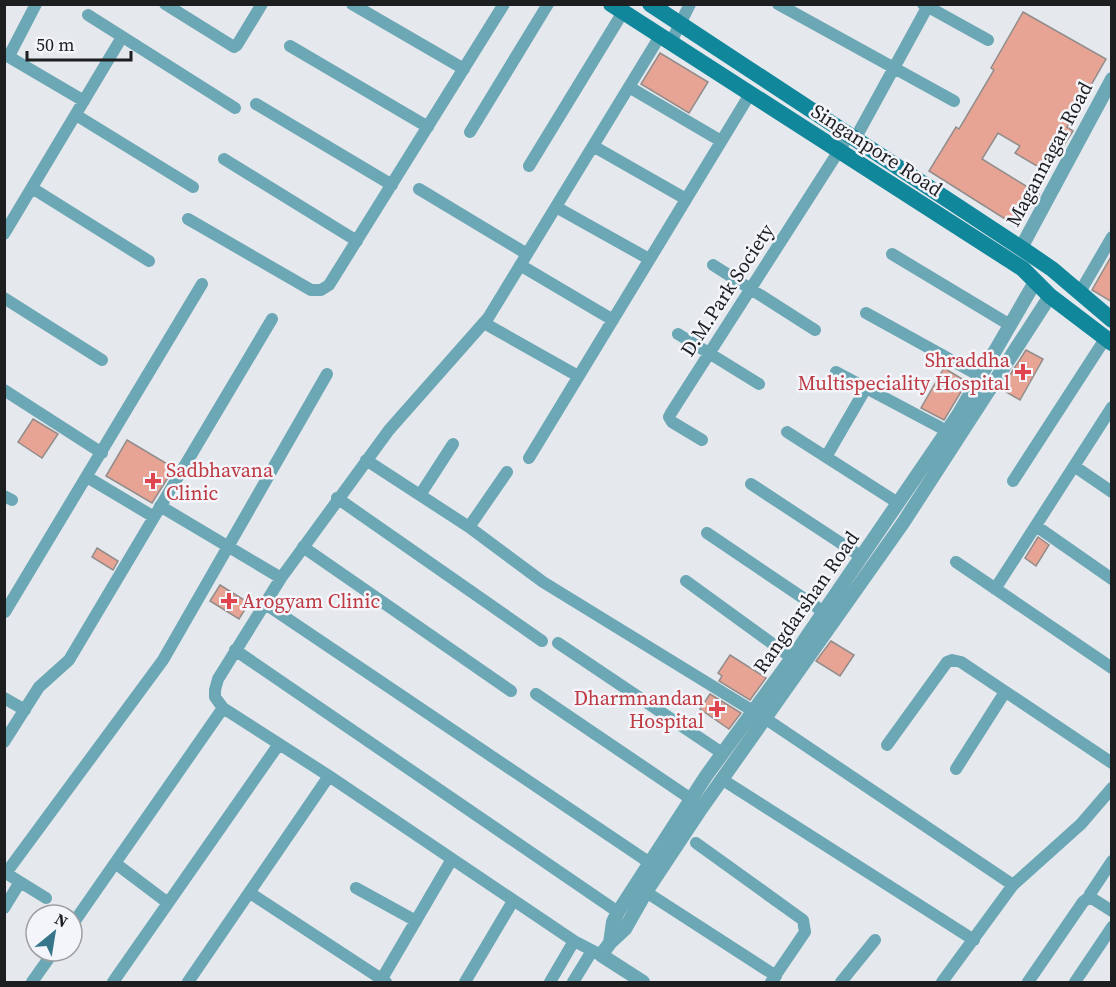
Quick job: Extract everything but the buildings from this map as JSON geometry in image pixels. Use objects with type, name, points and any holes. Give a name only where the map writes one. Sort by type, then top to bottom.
[{"type":"main road","name":"Singanpore Road","points":[[650,4],[1052,268],[1112,320]]},
{"type":"main road","name":"Singanpore Road","points":[[617,8],[1023,269],[1050,296],[1108,341]]},
{"type":"street","points":[[36,4],[7,55],[84,101]]},
{"type":"street","points":[[165,4],[234,47],[262,4]]},
{"type":"street","points":[[352,4],[464,69]]},
{"type":"street","points":[[188,219],[311,290],[321,290],[329,285],[504,4]]},
{"type":"street","points":[[470,132],[548,4]]},
{"type":"street","points":[[643,982],[601,950],[573,941],[329,776],[223,708],[215,697],[215,690],[218,680],[264,603],[337,498],[389,430],[484,323],[628,87],[680,24],[690,4]]},
{"type":"street","points":[[778,4],[954,101]]},
{"type":"street","points":[[926,5],[988,40]]},
{"type":"street","name":"D.M.Park Society","points":[[702,440],[672,422],[669,417],[840,150],[852,137],[894,68],[926,5]]},
{"type":"street","points":[[529,166],[617,8]]},
{"type":"street","points":[[88,15],[235,108]]},
{"type":"street","points":[[4,234],[122,37]]},
{"type":"street","points":[[290,46],[428,127]]},
{"type":"street","name":"Magannagar Road","points":[[1021,248],[1112,79]]},
{"type":"street","points":[[628,87],[721,141]]},
{"type":"street","points":[[529,458],[750,94]]},
{"type":"street","points":[[256,104],[392,185]]},
{"type":"street","points":[[76,115],[194,187]]},
{"type":"street","points":[[593,146],[686,199]]},
{"type":"street","points":[[224,159],[357,241]]},
{"type":"street","points":[[32,188],[149,261]]},
{"type":"street","points":[[419,189],[613,320]]},
{"type":"street","points":[[556,207],[649,259]]},
{"type":"street","points":[[1080,292],[1112,237]]},
{"type":"street","points":[[892,254],[1010,325]]},
{"type":"street","points":[[713,265],[815,330]]},
{"type":"street","name":"Rangdarshan Road","points":[[601,950],[625,929],[646,892],[723,780],[792,658],[947,431],[1035,282]]},
{"type":"street","points":[[5,612],[202,284]]},
{"type":"street","name":"Rangdarshan Road","points":[[601,950],[618,912],[722,753],[760,715],[903,523],[1050,296]]},
{"type":"street","points":[[4,298],[102,360]]},
{"type":"street","points":[[866,313],[980,376]]},
{"type":"street","points":[[4,742],[39,687],[69,660],[272,319]]},
{"type":"street","points":[[484,323],[578,376]]},
{"type":"street","points":[[678,334],[759,384]]},
{"type":"street","points":[[1013,481],[1108,341]]},
{"type":"street","points":[[836,372],[947,431]]},
{"type":"street","points":[[46,898],[5,872],[163,660],[327,374]]},
{"type":"street","points":[[826,458],[866,388]]},
{"type":"street","points":[[4,390],[102,453]]},
{"type":"street","points":[[995,589],[1111,410]]},
{"type":"street","points":[[787,432],[898,504]]},
{"type":"street","points":[[420,495],[453,444]]},
{"type":"street","points":[[366,460],[469,527],[561,594],[760,715],[1013,885]]},
{"type":"street","points":[[1074,466],[1112,492]]},
{"type":"street","points":[[469,527],[507,472]]},
{"type":"street","points":[[87,477],[228,545],[281,578]]},
{"type":"street","points":[[751,484],[862,557]]},
{"type":"street","points":[[337,498],[542,641]]},
{"type":"street","points":[[1036,526],[1112,579]]},
{"type":"street","points":[[707,533],[824,612]]},
{"type":"street","points":[[303,547],[511,691]]},
{"type":"street","points":[[956,562],[1112,668]]},
{"type":"street","points":[[686,581],[792,658]]},
{"type":"street","points":[[264,603],[650,863]]},
{"type":"street","points":[[558,643],[722,753]]},
{"type":"street","points":[[235,650],[618,912]]},
{"type":"street","points":[[887,745],[947,662],[952,660],[961,662],[1112,763]]},
{"type":"street","points":[[956,769],[1005,692]]},
{"type":"street","points":[[536,694],[691,799]]},
{"type":"street","points":[[4,698],[25,710]]},
{"type":"street","points":[[84,908],[223,708]]},
{"type":"street","points":[[113,982],[279,744]]},
{"type":"street","points":[[188,982],[329,776]]},
{"type":"street","points":[[723,780],[974,940]]},
{"type":"street","points":[[942,982],[1013,885],[1081,824],[1112,788]]},
{"type":"street","points":[[646,892],[773,979],[805,932],[803,920],[696,843]]},
{"type":"street","points":[[250,893],[383,982],[452,859]]},
{"type":"street","points":[[115,863],[168,903]]},
{"type":"street","points":[[1090,894],[1109,869]]},
{"type":"street","points":[[4,908],[20,882]]},
{"type":"street","points":[[356,888],[416,921]]},
{"type":"street","points":[[1028,982],[1083,902],[1093,898],[1112,911]]},
{"type":"street","points":[[465,982],[513,901]]},
{"type":"street","points":[[1075,982],[1112,927]]},
{"type":"street","points":[[841,982],[876,939]]},
{"type":"street","points":[[550,982],[573,941]]},
{"type":"street","points":[[573,982],[601,950]]},
{"type":"street","points":[[32,982],[45,963]]},
{"type":"place","name":"Shraddha Multispeciality Hospital","points":[[1023,372]]},
{"type":"place","name":"Sadbhavana Clinic","points":[[153,481]]},
{"type":"place","name":"Arogyam Clinic","points":[[229,601]]},
{"type":"place","name":"Dharmnandan Hospital","points":[[717,709]]}]
